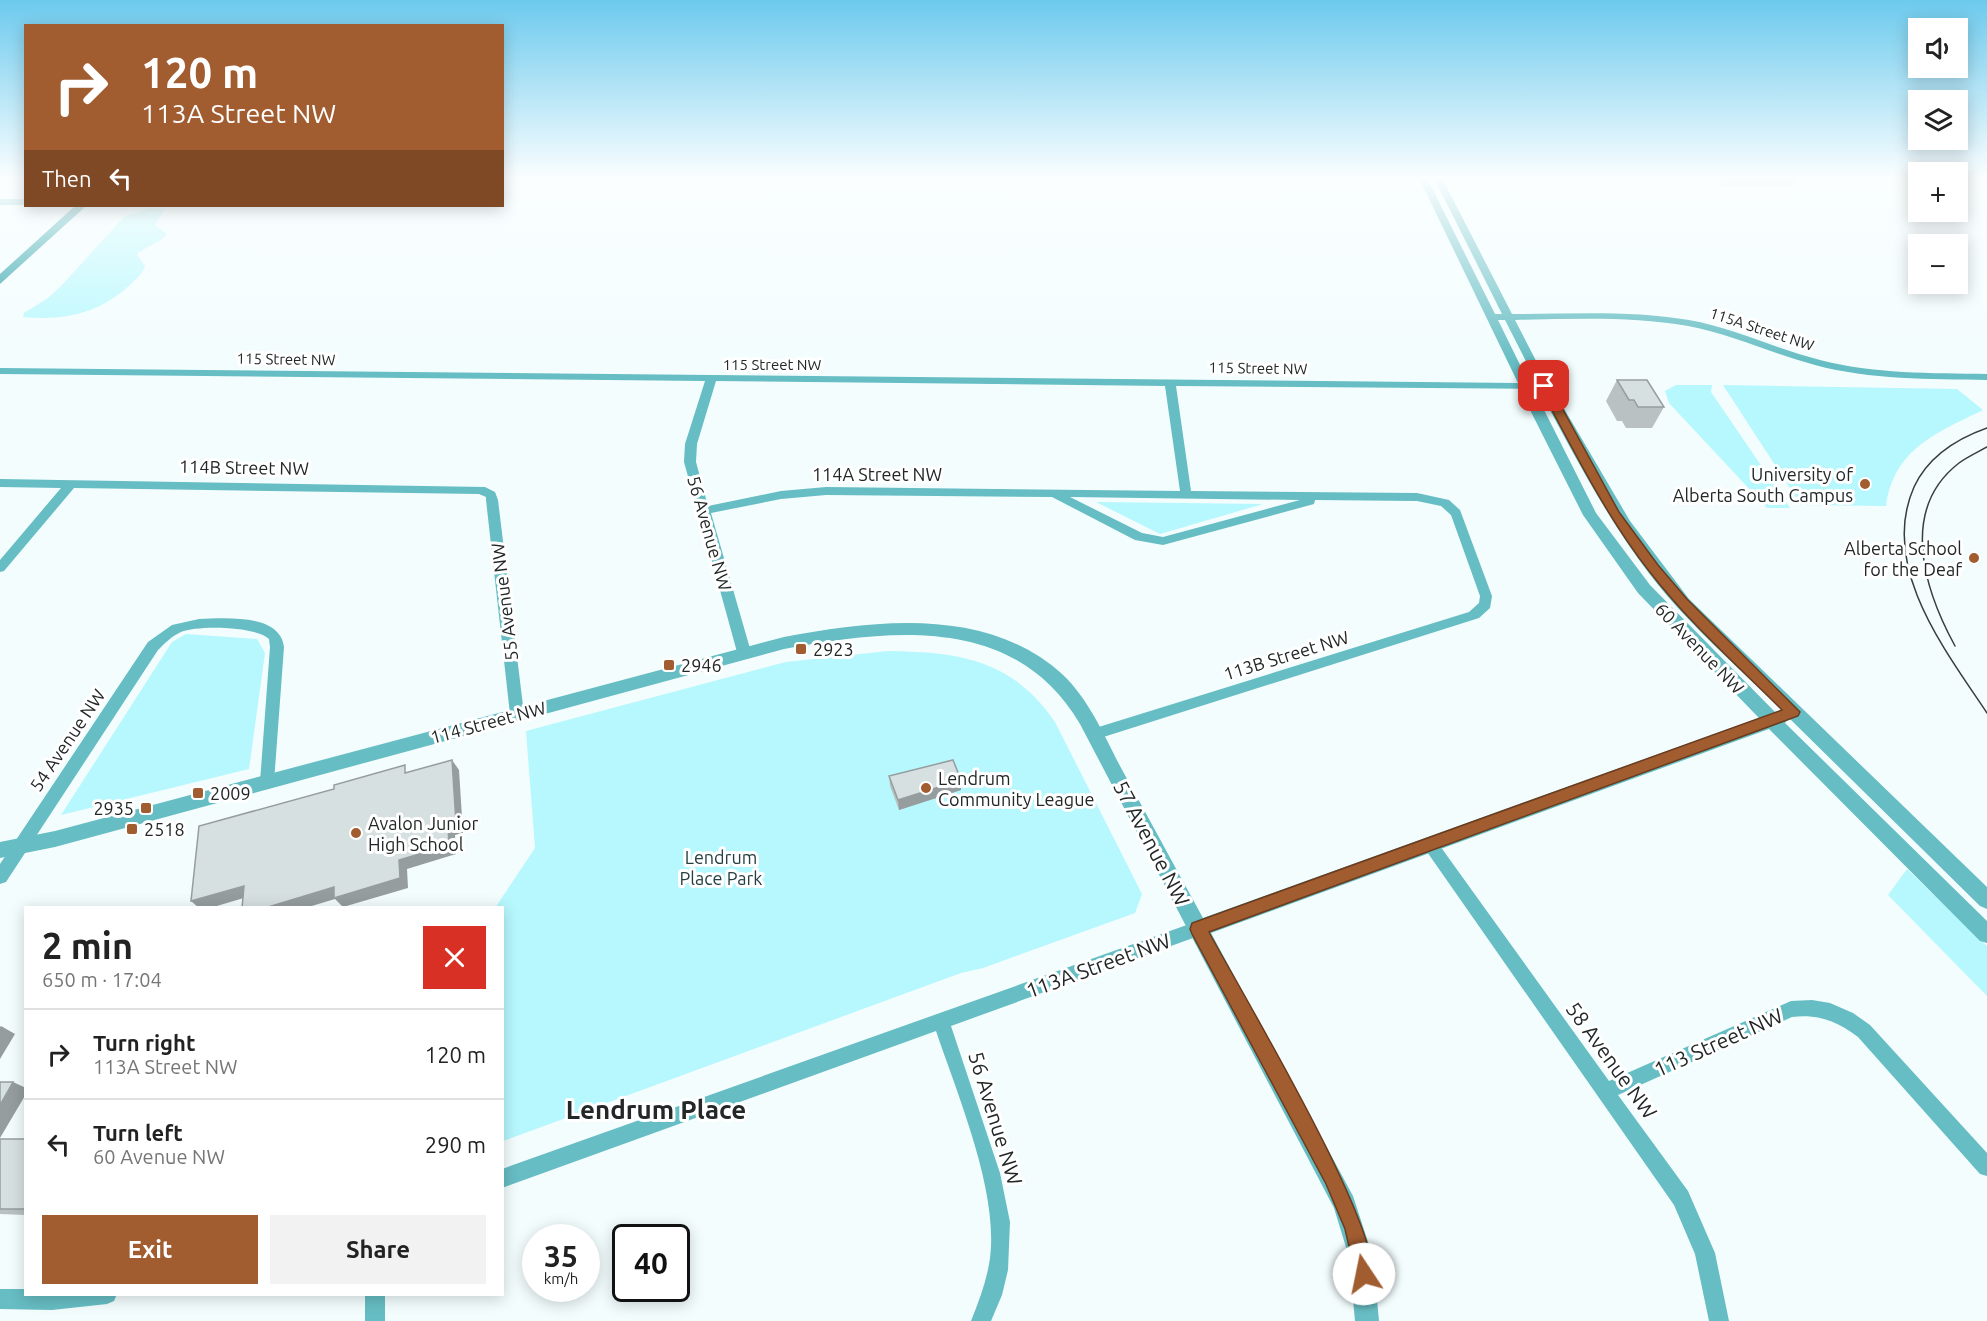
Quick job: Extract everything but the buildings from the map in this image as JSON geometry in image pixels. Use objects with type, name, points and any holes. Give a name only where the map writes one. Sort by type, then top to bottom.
[{"type":"main road","points":[[0,265],[28,240]]},
{"type":"main road","points":[[0,280],[44,240]]},
{"type":"street","name":"60 Avenue NW","points":[[1453,240],[1590,515],[1624,564],[1664,611],[1987,934]]},
{"type":"street","name":"60 Avenue NW","points":[[1470,240],[1544,386],[1614,514],[1653,568],[1683,603],[1987,900]]},
{"type":"street","name":"115A Street NW","points":[[1491,317],[1647,319],[1682,322],[1730,333],[1806,359],[1860,372],[1987,377]]},
{"type":"street","name":"115 Street NW","points":[[0,371],[1544,386]]},
{"type":"street","name":"56 Avenue NW","points":[[711,378],[690,454],[702,511],[744,652]]},
{"type":"street","points":[[1170,382],[1186,495]]},
{"type":"street","name":"114B Street NW","points":[[0,483],[474,488],[486,492]]},
{"type":"street","points":[[0,568],[72,483]]},
{"type":"street","name":"114A Street NW","points":[[702,511],[781,495],[826,491],[1429,498],[1445,502],[1460,520],[1484,586],[1485,605]]},
{"type":"street","name":"55 Avenue NW","points":[[486,492],[492,500],[517,714]]},
{"type":"street","name":"114A Street NW","points":[[1053,494],[1139,537],[1163,541],[1326,496]]},
{"type":"street","name":"113B Street NW","points":[[1094,734],[1446,625],[1474,615],[1485,605]]},
{"type":"street","name":"54 Avenue NW","points":[[0,877],[153,646],[172,631],[193,625],[251,625],[270,631],[277,647],[267,782]]},
{"type":"street","name":"114 Street NW","points":[[0,850],[267,782],[744,652],[809,638],[875,630],[946,631],[981,638]]},
{"type":"street","name":"57 Avenue NW","points":[[981,638],[1018,652],[1045,670],[1067,690],[1094,734],[1345,1204],[1361,1257],[1367,1321]]},
{"type":"street","name":"113A Street NW","points":[[504,1178],[1793,712]]},
{"type":"street","name":"58 Avenue NW","points":[[1430,844],[1665,1173],[1694,1222],[1713,1286],[1719,1321]]},
{"type":"street","name":"113 Street NW","points":[[1606,1091],[1791,1009],[1806,1006],[1832,1011],[1854,1023],[1874,1041],[1987,1167]]},
{"type":"street","name":"56 Avenue NW","points":[[941,1022],[997,1192],[1002,1229],[1001,1259],[991,1301],[981,1321]]},
{"type":"street","points":[[0,1299],[52,1300],[89,1296]]},
{"type":"street","points":[[375,1296],[375,1321]]},
{"type":"green space","points":[[103,240],[161,240],[139,252],[137,255],[145,266],[141,273],[131,284],[107,302],[67,316],[23,317],[24,313],[48,298]]},
{"type":"green space","points":[[1676,385],[1712,385],[1711,392],[1790,508],[1767,508],[1669,403],[1665,391]]},
{"type":"green space","points":[[1723,385],[1957,389],[1983,410],[1934,435],[1920,445],[1898,470],[1886,506],[1801,505]]},
{"type":"green space","points":[[1096,502],[1263,504],[1160,534]]},
{"type":"green space","points":[[186,634],[257,639],[265,653],[249,769],[61,815],[172,642]]},
{"type":"green space","name":"Lendrum Place Park","points":[[888,651],[939,654],[983,664],[1021,685],[1039,701],[1055,722],[1142,894],[1135,913],[983,968],[961,973],[504,1141],[504,906],[496,906],[535,848],[526,731],[786,662]]},
{"type":"green space","points":[[1907,869],[1987,946],[1987,996],[1888,895]]},
{"type":"tram line","points":[[1987,428],[1964,438],[1935,458],[1914,487],[1905,517],[1905,547],[1911,577],[1922,606],[1936,635],[1987,713]]},
{"type":"tram line","points":[[1955,646],[1934,601],[1927,576],[1923,552],[1923,527],[1928,504],[1940,482],[1959,463],[1987,447]]},
{"type":"place","name":"University of Alberta South Campus","points":[[1865,484]]},
{"type":"place","name":"Alberta School for the Deaf","points":[[1974,558]]},
{"type":"place","name":"2923","points":[[801,649]]},
{"type":"place","name":"2946","points":[[669,665]]},
{"type":"place","name":"Lendrum Community League","points":[[926,788]]},
{"type":"place","name":"2009","points":[[198,793]]},
{"type":"place","name":"2935","points":[[146,808]]},
{"type":"place","name":"2518","points":[[132,829]]},
{"type":"place","name":"Avalon Junior High School","points":[[356,833]]},
{"type":"district","name":"Lendrum Place","points":[[656,1109]]},
{"type":"route","points":[[1364,1274],[1355,1229],[1345,1204],[1198,929],[1793,712],[1683,603],[1653,568],[1614,514],[1544,386]]}]
